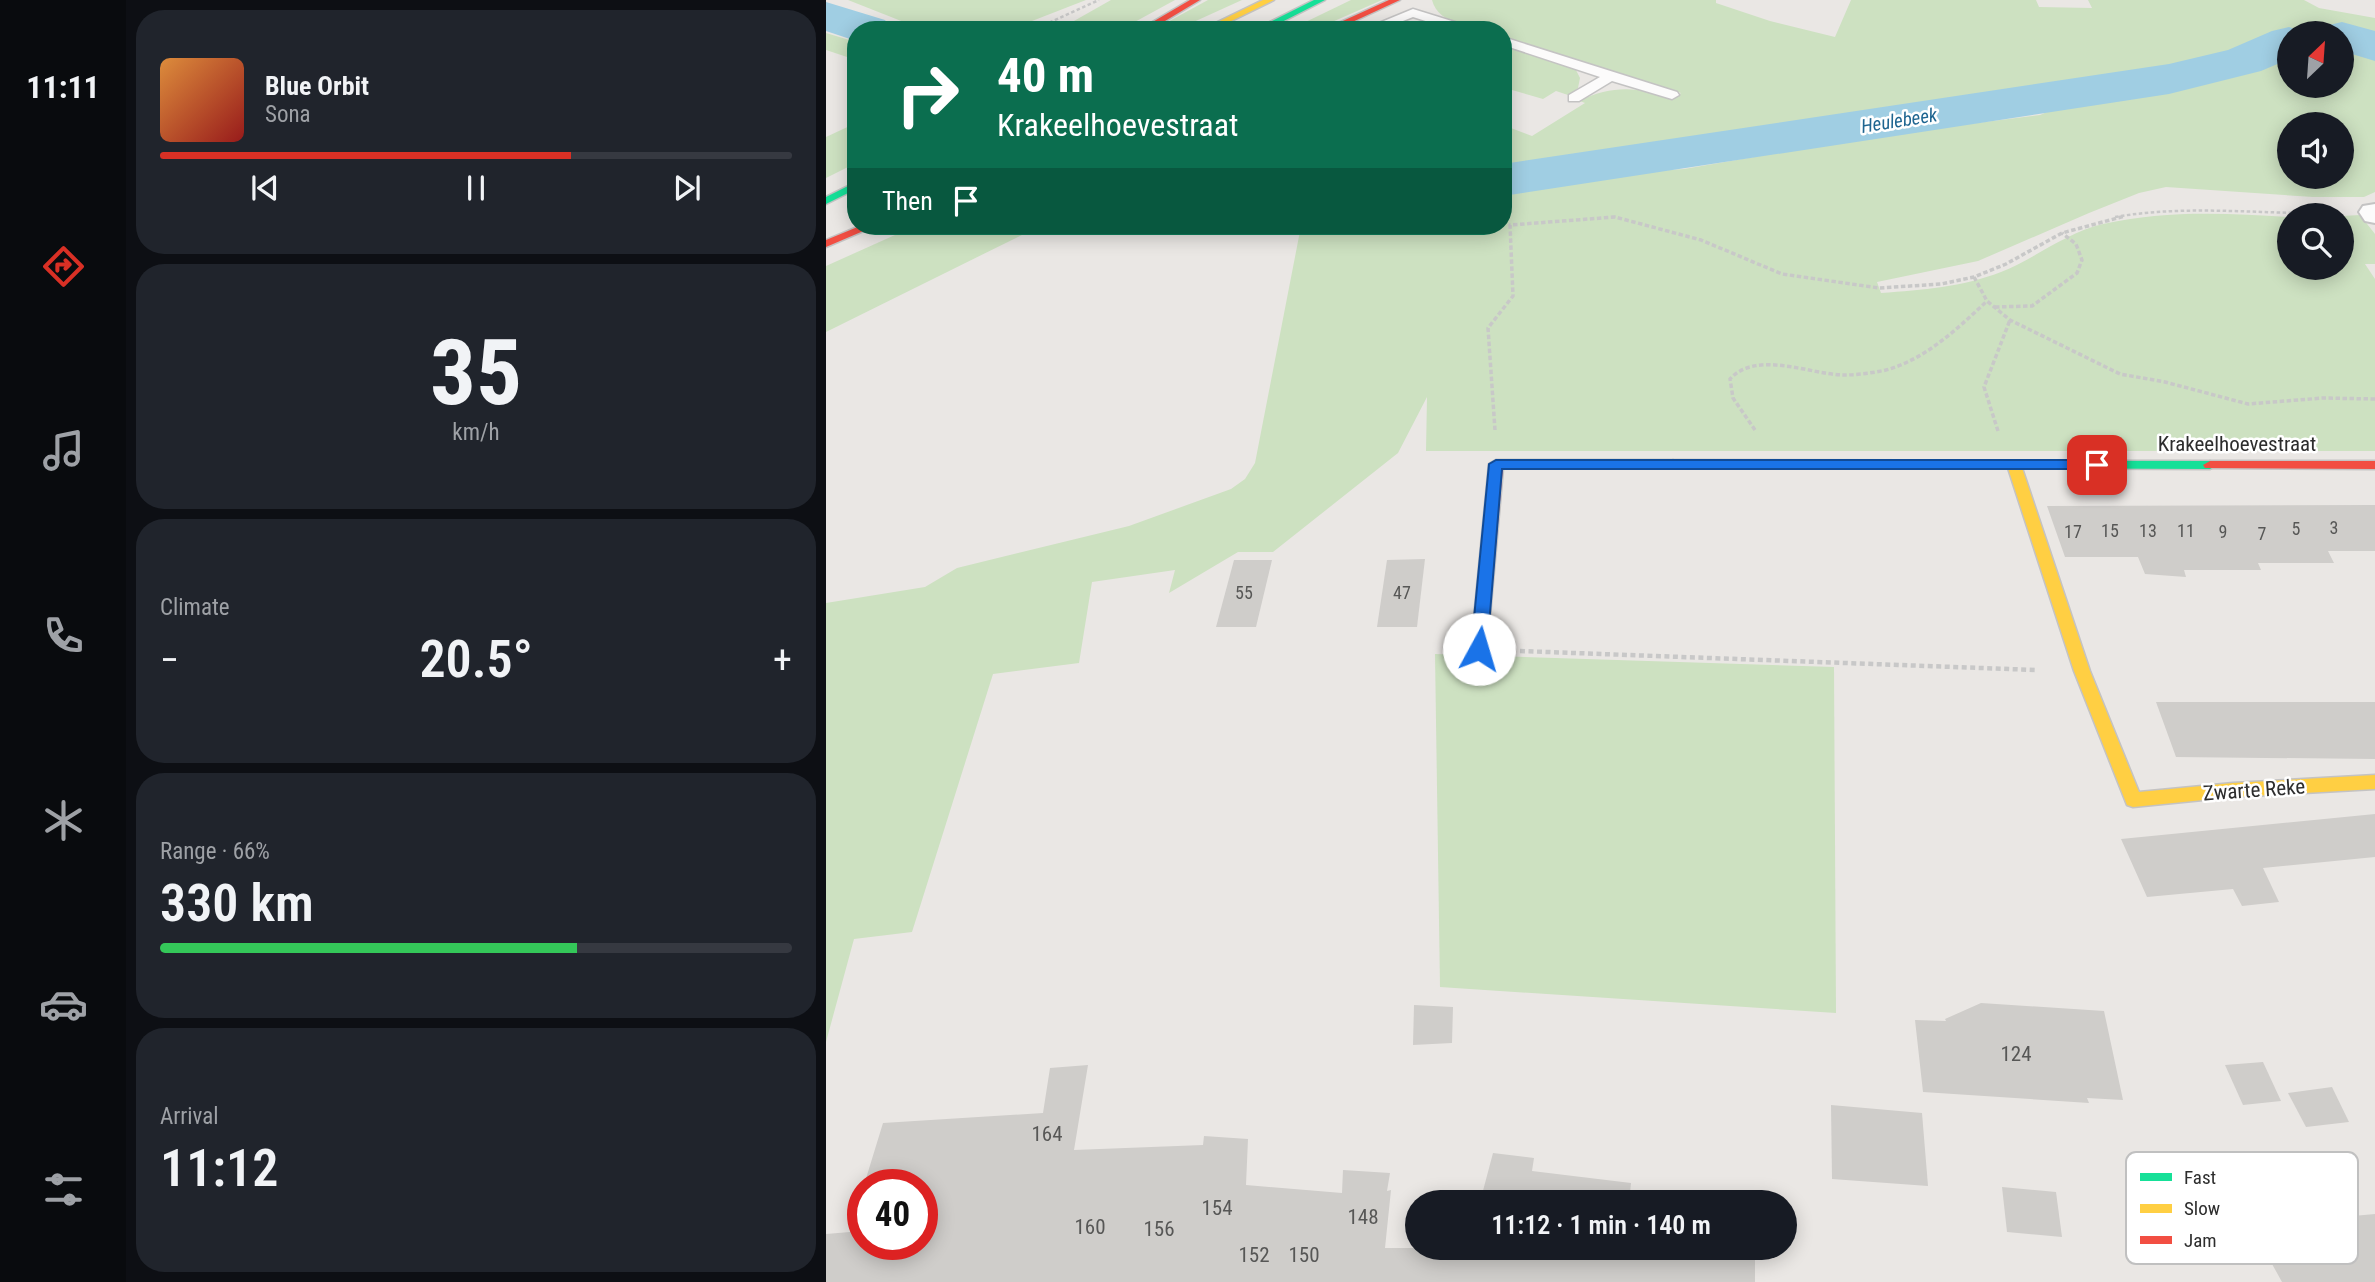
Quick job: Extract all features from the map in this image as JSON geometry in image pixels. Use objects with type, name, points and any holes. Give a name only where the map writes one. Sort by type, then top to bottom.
[{"type":"main road","points":[[1159,21],[1196,0]]},
{"type":"main road","points":[[1224,21],[1270,0]]},
{"type":"main road","points":[[1277,21],[1321,0]]},
{"type":"main road","points":[[1348,21],[1396,0]]},
{"type":"main road","points":[[826,203],[847,190]]},
{"type":"main road","points":[[826,203],[847,195]]},
{"type":"main road","points":[[826,242],[847,231]]},
{"type":"main road","points":[[826,242],[847,234]]},
{"type":"main road","points":[[1479,649],[1496,464]]},
{"type":"main road","name":"Krakeelhoevestraat","points":[[1496,464],[2375,465]]},
{"type":"main road","points":[[2014,465],[2082,671]]},
{"type":"main road","name":"Zwarte Reke","points":[[2082,671],[2133,800],[2233,790],[2375,782]]},
{"type":"lane","points":[[1386,21],[1415,6],[1448,21]]},
{"type":"lane","points":[[1512,44],[1672,95]]},
{"type":"lane","points":[[1574,98],[1610,76]]},
{"type":"path","points":[[1053,21],[1099,0]]},
{"type":"path","points":[[1512,225],[1615,217],[1700,240],[1782,274],[1879,288],[1941,284],[1974,277],[2006,264],[2062,233],[2111,218],[2176,209],[2277,213]]},
{"type":"path","points":[[1994,307],[2032,306],[2077,273],[2082,260],[2076,244],[2062,233]]},
{"type":"path","points":[[1496,464],[1494,387],[1488,328],[1513,296],[1510,235]]},
{"type":"path","points":[[1974,277],[1986,301],[2010,320],[2120,374],[2165,382],[2248,404],[2323,398],[2375,399]]},
{"type":"path","points":[[1771,465],[1770,448],[1737,405],[1729,387],[1730,378],[1736,372],[1749,367],[1776,365],[1840,375],[1890,371],[1945,341],[1986,301]]},
{"type":"path","points":[[2010,320],[1984,387],[2003,449],[2014,465]]},
{"type":"path","points":[[1479,649],[2082,671]]},
{"type":"green space","points":[[848,0],[1086,0],[1032,21],[901,21]]},
{"type":"green space","points":[[1111,0],[1175,0],[1136,21],[1074,21]]},
{"type":"green space","points":[[1208,0],[1242,0],[1196,21],[1170,21]]},
{"type":"green space","points":[[1351,0],[1382,0],[1334,21],[1308,21]]},
{"type":"green space","points":[[1432,0],[1716,0],[1716,3],[1770,21],[1835,37],[1851,0],[2036,0],[2039,7],[2092,8],[2088,0],[2304,0],[2319,8],[2375,18],[2375,43],[2354,36],[2354,21],[2277,21],[2277,38],[2256,48],[2198,67],[2157,75],[1751,128],[1512,167],[1512,128],[1532,136],[1585,103],[1580,101],[1604,92],[1627,89],[1674,98],[1681,93],[1512,40],[1512,21],[1451,21],[1443,16]]},
{"type":"green space","points":[[826,33],[847,39],[847,57],[826,50]]},
{"type":"green space","points":[[2354,45],[2375,52],[2375,192],[2364,197],[2313,197],[2166,187],[2139,193],[1978,261],[1877,282],[1881,293],[1927,289],[1986,277],[2026,260],[2063,239],[2103,224],[2149,216],[2195,214],[2277,216],[2277,280],[2354,280],[2354,215],[2360,215],[2375,234],[2375,264],[2365,264],[2375,279],[2375,451],[1426,451],[1427,397],[1398,453],[1273,552],[1238,552],[1169,593],[1175,570],[1092,582],[1079,663],[993,674],[912,932],[854,939],[826,1042],[826,603],[925,587],[957,568],[1129,526],[1231,489],[1245,479],[1255,463],[1299,235],[1512,235],[1512,185],[1579,176],[1684,169],[1882,135],[2040,115],[2088,95],[2167,88],[2229,74],[2277,57],[2277,98],[2354,98]]},
{"type":"green space","points":[[1512,48],[1575,68],[1580,78],[1578,88],[1571,96],[1556,91],[1543,99],[1512,90]]},
{"type":"green space","points":[[847,127],[847,168],[826,178],[826,137]]},
{"type":"green space","points":[[895,235],[1022,235],[826,332],[826,266]]},
{"type":"green space","points":[[1435,654],[1834,667],[1836,1013],[1440,987]]},
{"type":"building","points":[[2375,505],[2375,551],[2328,551],[2334,563],[2258,563],[2261,570],[2184,570],[2186,577],[2145,574],[2138,557],[2065,557],[2047,506]]},
{"type":"building","points":[[1425,559],[1417,627],[1377,627],[1387,560]]},
{"type":"building","points":[[1234,560],[1272,560],[1256,627],[1216,627]]},
{"type":"building","points":[[2156,702],[2375,702],[2375,759],[2176,757]]},
{"type":"building","points":[[2375,814],[2375,857],[2263,868],[2279,902],[2242,906],[2233,889],[2147,897],[2121,839]]},
{"type":"building","points":[[1981,1003],[2104,1011],[2123,1100],[2087,1098],[2089,1103],[1923,1092],[1915,1020],[1946,1021],[1945,1019]]},
{"type":"building","points":[[1414,1005],[1453,1007],[1452,1043],[1413,1045]]},
{"type":"building","points":[[2263,1062],[2281,1101],[2243,1105],[2225,1065]]},
{"type":"building","points":[[1088,1065],[1074,1150],[1203,1145],[1204,1136],[1248,1139],[1246,1185],[1342,1193],[1343,1170],[1390,1173],[1387,1191],[1391,1190],[1385,1248],[1405,1248],[1405,1260],[1755,1260],[1755,1282],[826,1282],[826,1234],[847,1232],[847,1260],[938,1260],[938,1169],[869,1169],[883,1123],[1043,1113],[1050,1068]]},
{"type":"building","points":[[2332,1087],[2349,1122],[2306,1127],[2288,1093]]},
{"type":"building","points":[[1831,1105],[1922,1113],[1928,1186],[1832,1179]]},
{"type":"building","points":[[1493,1153],[1534,1158],[1532,1171],[1631,1183],[1630,1190],[1483,1190]]},
{"type":"building","points":[[2002,1187],[2056,1192],[2062,1237],[2007,1232]]},
{"type":"building","points":[[2375,1214],[2375,1282],[2282,1282],[2272,1264],[2358,1264],[2358,1216]]},
{"type":"waterway","name":"Heulebeek","points":[[826,16],[847,23]]},
{"type":"waterway","name":"Heulebeek","points":[[2354,40],[2375,47]]},
{"type":"waterway","name":"Heulebeek","points":[[1512,179],[2169,79],[2244,61],[2277,46]]},
{"type":"traffic: fast","points":[[1277,21],[1321,0]]},
{"type":"traffic: fast","points":[[826,201],[847,190]]},
{"type":"traffic: fast","points":[[1673,464],[2210,465]]},
{"type":"traffic: slow","points":[[1224,21],[1270,0]]},
{"type":"traffic: slow","points":[[2014,465],[2082,671],[2133,800],[2233,790],[2375,782]]},
{"type":"traffic: jam","points":[[1159,21],[1196,0]]},
{"type":"traffic: jam","points":[[1348,21],[1396,0]]},
{"type":"traffic: jam","points":[[826,244],[848,235]]},
{"type":"traffic: jam","points":[[1479,649],[1496,464],[1673,464]]},
{"type":"traffic: jam","points":[[2210,465],[2375,465]]},
{"type":"route","points":[[1479,649],[1496,464],[2097,465]]}]
